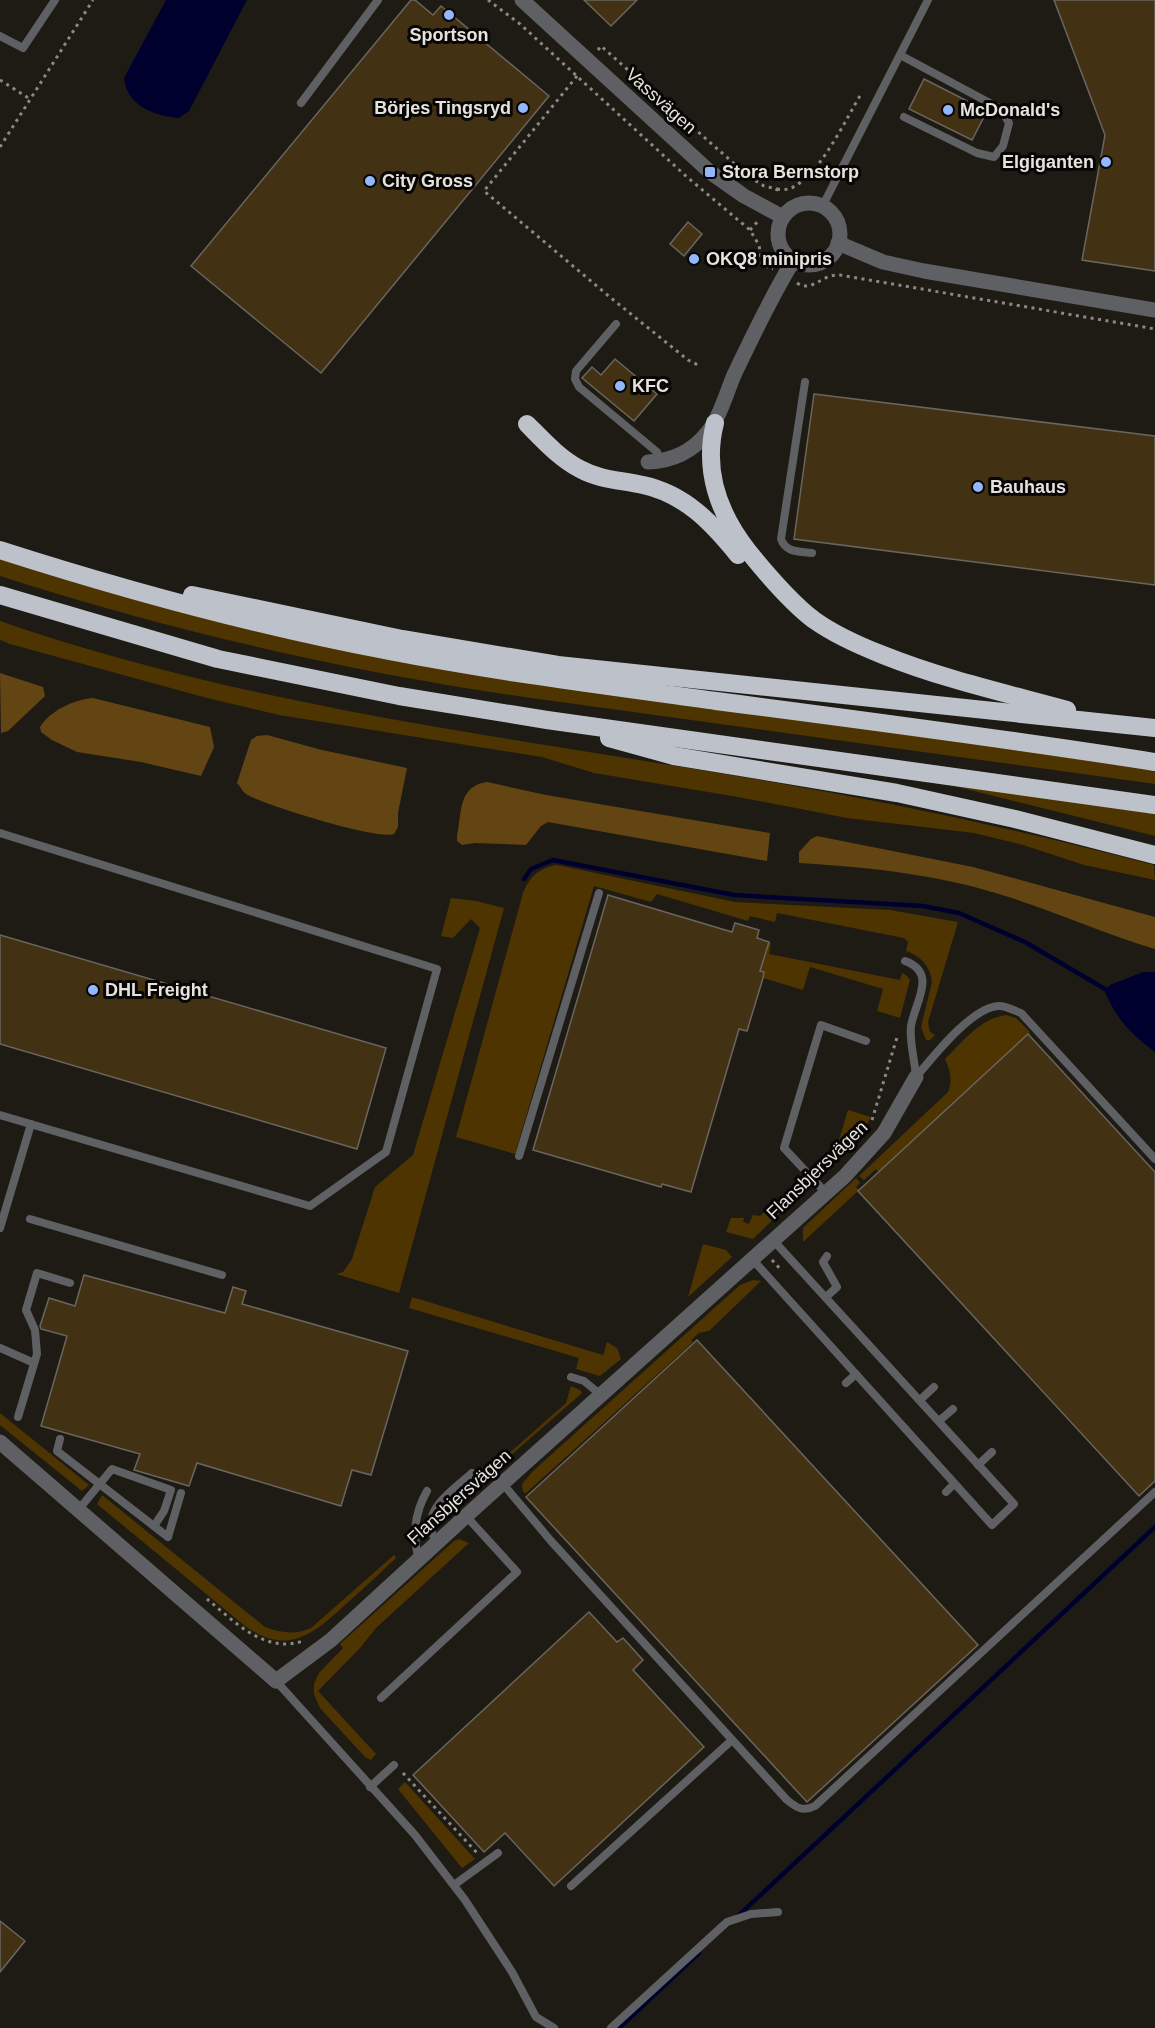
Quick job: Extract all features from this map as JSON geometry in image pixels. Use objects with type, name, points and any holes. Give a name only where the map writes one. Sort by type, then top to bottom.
[{"type":"highway","points":[[714,423],[711,446],[712,473],[717,495],[727,518],[739,539],[763,570],[814,620]]},
{"type":"highway","points":[[527,424],[562,458],[581,470],[606,479],[655,488],[688,504],[718,531],[761,583],[786,604],[854,643],[905,664],[1122,726]]},
{"type":"highway","points":[[0,550],[136,592],[225,615],[331,640],[472,667],[1155,762]]},
{"type":"highway","points":[[52,567],[307,621],[481,654],[558,665],[1122,726],[1155,726]]},
{"type":"highway","points":[[0,595],[218,659],[399,696],[547,720],[1155,805]]},
{"type":"highway","points":[[547,720],[674,756],[897,793],[1015,819],[1155,855]]},
{"type":"street","name":"Vassvägen","points":[[522,0],[711,172],[730,187],[776,214]]},
{"type":"street","points":[[802,203],[823,205],[832,212],[839,225],[838,243],[831,256],[822,262],[809,265],[793,261],[781,249],[777,239],[779,224],[776,214],[802,203]]},
{"type":"street","points":[[838,243],[883,262],[914,269],[1155,310]]},
{"type":"street","points":[[652,457],[665,462],[678,457],[695,445],[714,423],[741,361],[793,261]]},
{"type":"street","name":"Flansbjersvägen","points":[[276,1681],[331,1640],[826,1194],[884,1133],[916,1077]]},
{"type":"street","points":[[0,1442],[276,1681]]},
{"type":"lane","points":[[0,36],[24,48],[55,0]]},
{"type":"lane","points":[[301,103],[378,0]]},
{"type":"lane","points":[[823,205],[928,0]]},
{"type":"lane","points":[[900,55],[1001,109],[1009,123],[1003,146],[994,157],[977,153],[904,117]]},
{"type":"lane","points":[[616,324],[576,371],[575,379],[579,387],[652,457]]},
{"type":"lane","points":[[805,382],[781,539],[783,546],[790,550],[812,553]]},
{"type":"lane","points":[[0,833],[437,969],[386,1152],[310,1206],[0,1114]]},
{"type":"lane","points":[[519,1156],[599,893]]},
{"type":"lane","points":[[905,961],[919,969],[923,976],[911,1027],[916,1077]]},
{"type":"lane","points":[[916,1077],[944,1044],[977,1014],[999,1006],[1021,1013],[1155,1158]]},
{"type":"lane","points":[[826,1194],[784,1148],[821,1025],[867,1041]]},
{"type":"lane","points":[[0,1228],[31,1124]]},
{"type":"lane","points":[[30,1219],[222,1275]]},
{"type":"lane","points":[[752,1259],[992,1525],[1014,1504],[773,1240]]},
{"type":"lane","points":[[825,1297],[837,1287],[823,1262],[827,1256]]},
{"type":"lane","points":[[18,1417],[37,1353],[35,1330],[26,1310],[37,1273],[70,1283]]},
{"type":"lane","points":[[0,1348],[34,1364]]},
{"type":"lane","points":[[846,1383],[856,1374]]},
{"type":"lane","points":[[571,1377],[584,1381],[601,1395]]},
{"type":"lane","points":[[920,1400],[934,1387]]},
{"type":"lane","points":[[939,1421],[953,1409]]},
{"type":"lane","points":[[60,1439],[57,1451],[168,1537],[181,1493]]},
{"type":"lane","points":[[978,1464],[992,1452]]},
{"type":"lane","points":[[79,1509],[112,1469],[171,1490],[164,1511],[154,1526]]},
{"type":"lane","points":[[437,1543],[431,1529],[431,1518],[436,1507],[472,1473]]},
{"type":"lane","points":[[503,1484],[550,1541],[787,1800],[798,1809],[815,1806],[1155,1492]]},
{"type":"lane","points":[[946,1492],[954,1484]]},
{"type":"lane","points":[[419,1560],[415,1547],[416,1524],[419,1505],[427,1491]]},
{"type":"lane","points":[[381,1698],[517,1572],[466,1516]]},
{"type":"lane","points":[[276,1681],[415,1835],[454,1885],[512,1972],[536,2017],[554,2028]]},
{"type":"lane","points":[[571,1886],[732,1740]]},
{"type":"lane","points":[[370,1787],[394,1765]]},
{"type":"lane","points":[[454,1885],[498,1853]]},
{"type":"lane","points":[[611,2028],[728,1922],[751,1914],[778,1912]]},
{"type":"path","points":[[0,147],[93,0]]},
{"type":"path","points":[[601,46],[748,176],[764,186],[777,189],[785,190],[797,186],[814,169],[861,94]]},
{"type":"path","points":[[576,76],[484,191],[611,298],[688,360],[698,365]]},
{"type":"path","points":[[0,80],[30,99]]},
{"type":"path","points":[[750,230],[776,214],[777,189]]},
{"type":"path","points":[[871,1122],[900,1027]]},
{"type":"path","points":[[204,1596],[240,1626],[268,1642],[297,1643],[308,1639]]},
{"type":"path","points":[[394,1765],[486,1862]]},
{"type":"shaded area","points":[[0,558],[154,604],[1155,766],[1155,784],[524,697],[391,675],[194,632],[64,596],[0,576]]},
{"type":"shaded area","points":[[0,621],[88,649],[266,694],[447,729],[828,792],[992,826],[1154,865],[1155,880],[1084,865],[1023,845],[974,833],[847,818],[594,773],[542,757],[279,715],[207,698],[10,644],[0,640]]},
{"type":"shaded area","points":[[0,673],[43,687],[45,696],[8,731],[1,733]]},
{"type":"shaded area","points":[[93,698],[210,727],[214,747],[201,776],[141,762],[77,752],[41,732],[40,727],[56,711],[78,701]]},
{"type":"shaded area","points":[[267,735],[322,750],[407,768],[398,813],[398,827],[394,834],[366,832],[344,827],[274,806],[246,794],[237,783],[251,740],[257,736]]},
{"type":"shaded area","points":[[487,782],[546,795],[770,833],[767,861],[548,822],[541,826],[526,845],[475,843],[462,845],[457,841],[457,836],[463,802],[471,789]]},
{"type":"shaded area","points":[[938,782],[1155,813],[1155,836]]},
{"type":"shaded area","points":[[817,836],[973,867],[1155,917],[1155,949],[1019,900],[975,887],[900,872],[799,863],[799,852]]},
{"type":"shaded area","points":[[557,865],[735,902],[890,910],[958,922],[928,1022],[930,1032],[935,1035],[930,1040],[926,1040],[921,1027],[932,982],[931,976],[924,962],[906,951],[908,942],[904,938],[777,913],[775,922],[750,916],[748,921],[657,894],[651,902],[594,886],[515,1154],[456,1137],[523,893],[536,874],[545,868]]},
{"type":"shaded area","points":[[451,898],[504,908],[399,1293],[336,1274],[343,1272],[352,1259],[375,1187],[413,1155],[480,928],[471,919],[453,938],[441,936]]},
{"type":"shaded area","points":[[769,942],[771,943],[769,954],[900,980],[902,973],[906,975],[910,980],[900,1018],[877,1011],[883,989],[810,967],[803,990],[763,978],[764,972],[756,970],[761,967]]},
{"type":"shaded area","points":[[1006,1015],[1016,1018],[1030,1032],[878,1172],[876,1169],[864,1180],[859,1176],[948,1092],[950,1075],[945,1059],[980,1026],[996,1017]]},
{"type":"shaded area","points":[[848,1110],[871,1117],[855,1144],[831,1167],[822,1159],[838,1143]]},
{"type":"shaded area","points":[[856,1178],[860,1183],[856,1187],[859,1190],[803,1242],[803,1228]]},
{"type":"shaded area","points":[[798,1181],[805,1189],[753,1239],[726,1232],[731,1218],[744,1218],[743,1222],[749,1224],[753,1215],[760,1216]]},
{"type":"shaded area","points":[[703,1244],[726,1250],[732,1257],[688,1297]]},
{"type":"shaded area","points":[[753,1280],[761,1281],[709,1331],[699,1333],[691,1340],[693,1342],[526,1493],[523,1492],[522,1484],[533,1471],[740,1285]]},
{"type":"shaded area","points":[[412,1297],[603,1355],[607,1342],[617,1348],[621,1359],[600,1376],[576,1369],[579,1358],[409,1308]]},
{"type":"shaded area","points":[[571,1386],[582,1393],[446,1512],[444,1511],[566,1403]]},
{"type":"shaded area","points":[[0,1413],[89,1485],[82,1491],[0,1425]]},
{"type":"shaded area","points":[[102,1495],[265,1627],[277,1631],[294,1632],[311,1628],[394,1555],[396,1558],[310,1633],[298,1638],[274,1640],[245,1626],[97,1504]]},
{"type":"shaded area","points":[[459,1539],[469,1543],[376,1628],[318,1691],[376,1754],[371,1760],[366,1758],[320,1708],[314,1694],[314,1684],[319,1673],[343,1648],[340,1644],[454,1541]]},
{"type":"shaded area","points":[[405,1782],[475,1859],[462,1868],[398,1789]]},
{"type":"water","points":[[166,0],[247,0],[189,111],[179,118],[160,115],[143,108],[130,96],[124,78]]},
{"type":"water","points":[[1143,972],[1155,972],[1155,1052],[1126,1026],[1114,1011],[1105,992],[1110,985]]},
{"type":"building","name":"City Gross","points":[[411,0],[415,0],[433,15],[441,6],[549,96],[321,373],[191,266]]},
{"type":"building","points":[[584,0],[637,0],[611,26]]},
{"type":"building","points":[[1054,0],[1155,0],[1155,271],[1082,260],[1105,135]]},
{"type":"building","name":"McDonald's","points":[[924,79],[987,111],[972,140],[909,109]]},
{"type":"building","points":[[688,222],[702,234],[684,256],[670,244]]},
{"type":"building","name":"KFC","points":[[615,359],[657,394],[634,421],[582,378],[592,367],[601,375]]},
{"type":"building","name":"Bauhaus","points":[[814,394],[1155,436],[1155,585],[794,539]]},
{"type":"building","points":[[608,895],[732,932],[735,923],[759,930],[757,938],[769,942],[760,971],[764,972],[763,978],[747,1031],[739,1029],[691,1192],[662,1184],[661,1187],[533,1150]]},
{"type":"building","name":"DHL Freight","points":[[0,935],[386,1048],[357,1149],[0,1044]]},
{"type":"building","points":[[1028,1034],[1155,1172],[1155,1481],[1139,1496],[858,1191]]},
{"type":"building","points":[[84,1275],[225,1313],[233,1287],[246,1291],[242,1304],[408,1351],[371,1475],[352,1470],[341,1506],[197,1463],[189,1486],[134,1470],[140,1454],[41,1426],[67,1336],[41,1329],[40,1326],[49,1298],[75,1306]]},
{"type":"building","points":[[697,1340],[978,1645],[807,1802],[526,1497]]},
{"type":"building","points":[[589,1612],[617,1642],[623,1638],[643,1660],[633,1670],[704,1747],[554,1886],[505,1833],[484,1852],[413,1775]]},
{"type":"building","points":[[0,1921],[25,1941],[0,1972]]},
{"type":"waterway","points":[[524,879],[531,869],[553,860],[734,895],[923,906],[959,913],[1025,942],[1112,991]]},
{"type":"waterway","points":[[738,1916],[1155,1527]]},
{"type":"waterway","points":[[619,2028],[699,1953]]},
{"type":"place","name":"Sportson","points":[[449,15]]},
{"type":"place","name":"Börjes Tingsryd","points":[[523,108]]},
{"type":"place","name":"McDonald's","points":[[948,110]]},
{"type":"place","name":"Elgiganten","points":[[1106,162]]},
{"type":"place","name":"Stora Bernstorp","points":[[710,172]]},
{"type":"place","name":"City Gross","points":[[370,181]]},
{"type":"place","name":"OKQ8 minipris","points":[[694,259]]},
{"type":"place","name":"KFC","points":[[620,386]]},
{"type":"place","name":"Bauhaus","points":[[978,487]]},
{"type":"place","name":"DHL Freight","points":[[93,990]]}]
